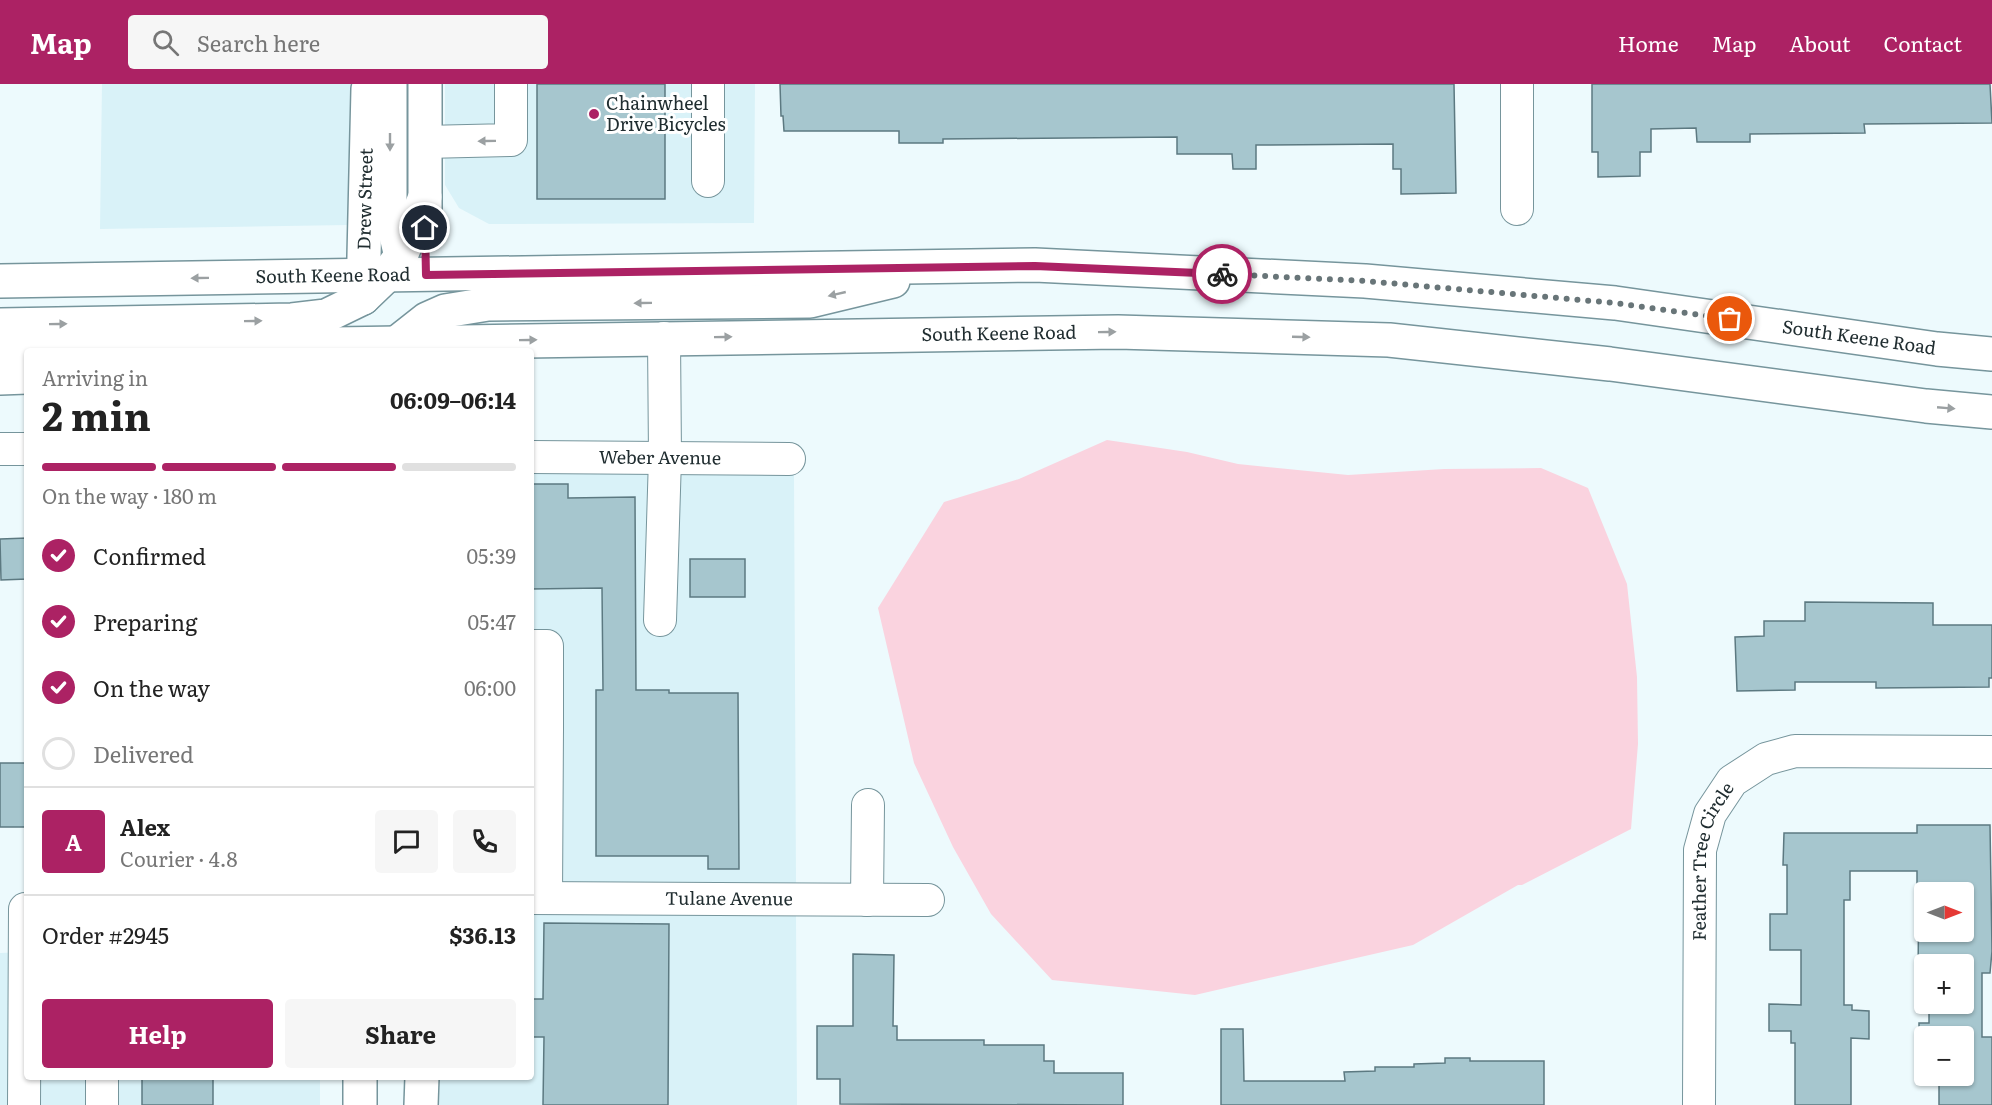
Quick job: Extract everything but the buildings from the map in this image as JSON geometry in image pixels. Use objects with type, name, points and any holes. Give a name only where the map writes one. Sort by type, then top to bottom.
[{"type":"main road","name":"Drew Street","points":[[368,84],[395,316]]},
{"type":"main road","points":[[390,84],[390,210],[395,316]]},
{"type":"main road","points":[[395,316],[425,197],[425,84]]},
{"type":"main road","name":"South Keene Road","points":[[0,349],[956,267],[1035,266],[1365,281],[1615,303],[1937,349],[1992,354]]},
{"type":"main road","name":"South Keene Road","points":[[0,281],[314,277],[395,316],[493,340],[1118,332],[1389,340],[1610,364],[1926,406],[1992,412]]},
{"type":"main road","points":[[0,325],[395,316]]},
{"type":"main road","points":[[0,378],[24,377]]},
{"type":"main road","points":[[360,1080],[360,1105]]},
{"type":"main road","points":[[422,1080],[422,1105]]},
{"type":"street","points":[[425,142],[511,140],[511,84]]},
{"type":"street","points":[[708,84],[708,181]]},
{"type":"street","points":[[1517,84],[1517,209]]},
{"type":"street","points":[[660,621],[665,458],[664,338]]},
{"type":"street","points":[[0,450],[24,449]]},
{"type":"street","name":"Weber Avenue","points":[[534,457],[789,459]]},
{"type":"street","points":[[534,646],[547,646],[539,728],[538,898]]},
{"type":"street","name":"Feather Tree Circle","points":[[1699,1105],[1700,850],[1710,814],[1732,781],[1766,759],[1795,751],[1992,752]]},
{"type":"street","points":[[867,900],[868,805]]},
{"type":"street","name":"Tulane Avenue","points":[[538,898],[928,900]]},
{"type":"street","points":[[17,909],[12,1004],[24,1105]]},
{"type":"street","points":[[102,1080],[102,1105]]},
{"type":"shaded area","points":[[102,84],[350,84],[348,225],[100,229]]},
{"type":"shaded area","points":[[445,84],[755,84],[754,223],[489,224],[459,208],[445,185]]},
{"type":"shaded area","points":[[1107,440],[1187,452],[1238,464],[1348,475],[1444,469],[1541,468],[1588,488],[1627,584],[1637,677],[1638,744],[1631,829],[1518,885],[1413,945],[1195,995],[1052,980],[991,914],[953,847],[914,763],[878,608],[944,502],[1019,479]]},
{"type":"shaded area","points":[[534,473],[794,474],[796,883],[534,883]]},
{"type":"shaded area","points":[[534,914],[796,915],[797,1105],[439,1105],[440,1080],[534,1080]]},
{"type":"shaded area","points":[[24,952],[24,1080],[88,1080],[88,1105],[0,1105],[0,953]]},
{"type":"shaded area","points":[[116,1080],[320,1080],[320,1105],[116,1105]]},
{"type":"way so far","points":[[1222,274],[1365,281],[1615,303],[1730,319]]},
{"type":"place","name":"Chainwheel Drive Bicycles","points":[[594,114]]},
{"type":"route","points":[[425,228],[426,275],[1035,266],[1222,274]]}]
